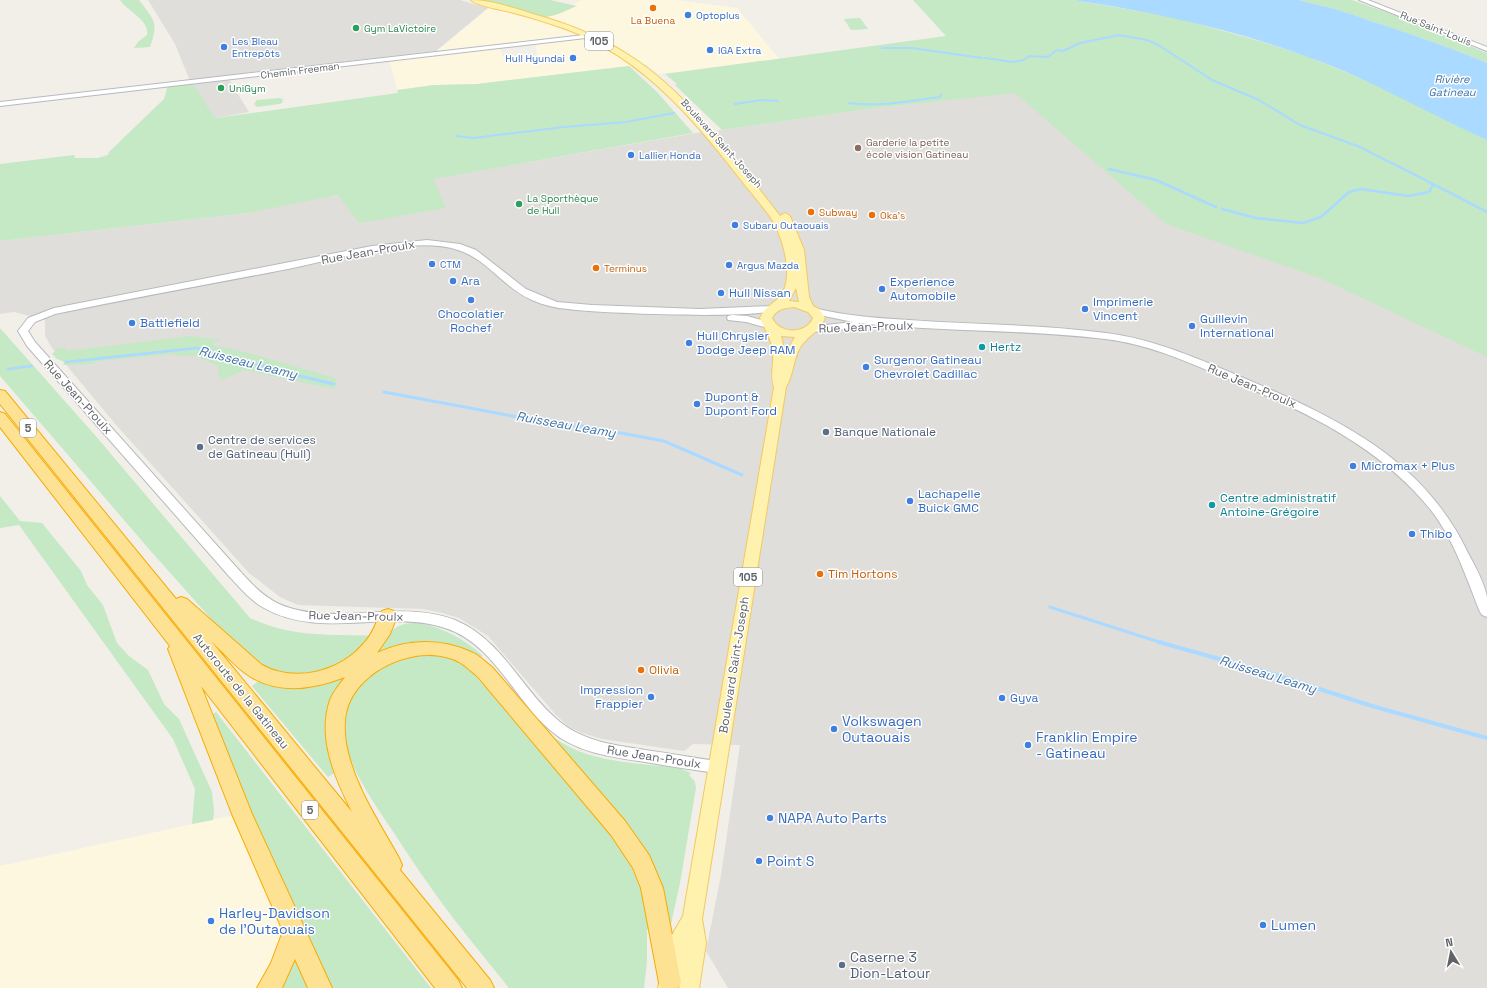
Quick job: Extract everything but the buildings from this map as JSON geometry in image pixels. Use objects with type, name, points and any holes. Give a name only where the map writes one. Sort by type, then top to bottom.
[{"type":"highway","name":"Autoroute de la Gatineau","points":[[0,394],[482,988]]},
{"type":"highway","name":"Autoroute de la Gatineau","points":[[0,417],[450,988]]},
{"type":"highway","points":[[144,571],[250,666],[266,676],[277,680],[292,682],[313,680],[330,675],[349,666],[366,654],[375,645],[383,632],[388,616]]},
{"type":"highway","points":[[170,631],[242,814],[320,988]]},
{"type":"highway","points":[[406,894],[344,772],[336,746],[335,718],[338,703],[343,693],[355,678],[371,665],[407,650],[441,648],[465,656],[482,669],[628,841],[645,870],[653,892],[668,985]]},
{"type":"highway","points":[[269,988],[280,969],[295,930]]},
{"type":"main road","name":"Boulevard Saint-Joseph","points":[[475,0],[525,14],[589,36],[628,58],[676,100],[725,155],[776,218],[786,243],[792,267],[790,290],[786,299],[775,308]]},
{"type":"main road","name":"Boulevard Saint-Joseph","points":[[525,14],[561,21],[601,35],[627,49],[658,74],[699,114],[780,209],[790,225],[801,262],[802,297],[812,309]]},
{"type":"main road","points":[[775,308],[794,304],[812,309]]},
{"type":"main road","name":"105","points":[[770,326],[767,315],[775,308]]},
{"type":"main road","name":"105","points":[[810,330],[818,322],[818,318],[812,309]]},
{"type":"main road","name":"Boulevard Saint-Joseph","points":[[770,326],[778,344],[779,354],[776,378],[780,387]]},
{"type":"main road","points":[[770,326],[785,333],[810,330]]},
{"type":"main road","name":"Boulevard Saint-Joseph","points":[[689,988],[696,943],[692,919],[780,387],[787,378],[791,354],[797,343],[810,330]]},
{"type":"main road","name":"Boulevard Saint-Joseph","points":[[668,985],[679,940],[692,919]]},
{"type":"street","name":"Rue Saint-Louis","points":[[1362,0],[1487,49]]},
{"type":"street","name":"Chemin Freeman","points":[[0,104],[601,35]]},
{"type":"street","name":"Rue Jean-Proulx","points":[[717,767],[608,750],[579,742],[549,720],[495,655],[469,633],[436,620],[412,616],[328,617],[298,614],[279,609],[259,598],[233,572],[31,344],[23,332],[26,324],[39,316],[60,310],[369,251],[426,243],[451,245],[476,253],[518,290],[543,301],[576,307],[689,312],[775,308]]},
{"type":"street","name":"Rue Jean-Proulx","points":[[812,309],[856,320],[1087,334],[1123,338],[1181,356],[1318,414],[1352,433],[1377,450],[1416,484],[1444,520],[1487,612]]},
{"type":"street","name":"Rue Jean-Proulx","points":[[689,312],[701,316],[747,319],[770,326]]},
{"type":"street","name":"Rue Jean-Proulx","points":[[810,330],[841,326],[910,327],[920,325]]},
{"type":"shaded area","points":[[148,0],[460,0],[488,8],[436,51],[228,75],[228,78],[249,112],[215,118],[190,81],[175,44]]},
{"type":"shaded area","points":[[582,0],[677,0],[737,8],[779,59],[658,74],[645,64],[477,84],[434,85],[397,90],[389,59],[433,54],[492,5],[543,17],[558,14],[576,6],[572,5]],"holes":[[[535,43],[538,57],[505,61],[499,47]]]},
{"type":"shaded area","points":[[1016,92],[1317,274],[1487,355],[1487,988],[728,988],[706,951],[721,875],[740,745],[693,744],[684,751],[602,739],[582,733],[569,727],[556,715],[488,636],[459,618],[423,609],[298,605],[280,597],[249,573],[117,426],[52,348],[45,336],[45,320],[14,312],[0,314],[0,241],[248,213],[276,206],[696,133],[875,108]]},
{"type":"shaded area","points":[[239,814],[279,918],[280,939],[276,953],[259,988],[0,988],[0,866]]},
{"type":"green space","points":[[120,0],[139,0],[151,17],[154,22],[154,32],[150,47],[134,48],[138,42],[147,35],[147,30],[142,20]]},
{"type":"green space","points":[[475,0],[550,0],[577,6],[561,13],[545,17],[537,17],[528,16]]},
{"type":"green space","points":[[913,0],[1073,0],[1173,17],[1263,42],[1309,57],[1369,82],[1487,140],[1487,357],[1322,279],[1166,224],[1015,93],[875,108],[722,130],[675,85],[677,84],[665,74],[946,36]]},
{"type":"green space","points":[[1299,0],[1352,0],[1397,16],[1487,53],[1487,63],[1392,28],[1330,8]]},
{"type":"green space","points":[[860,18],[868,29],[851,30],[844,19]]},
{"type":"green space","points":[[629,66],[657,92],[693,133],[433,179],[446,208],[359,223],[338,195],[248,213],[0,241],[0,164],[74,155],[75,158],[98,158],[108,155],[109,152],[164,99],[168,85],[192,82],[215,118],[398,93],[397,90],[434,85],[477,84]]},
{"type":"green space","points":[[283,99],[282,103],[279,104],[257,107],[254,104],[257,100]]},
{"type":"green space","points":[[0,328],[94,434],[250,618],[281,629],[296,632],[325,635],[373,636],[357,652],[337,665],[322,671],[305,674],[290,674],[266,668],[213,621],[0,376]]},
{"type":"green space","points":[[191,336],[220,340],[213,343],[213,345],[245,352],[332,377],[336,379],[337,385],[334,389],[244,370],[222,380],[219,376],[218,366],[196,356],[180,356],[175,354],[99,361],[92,364],[63,365],[65,362],[57,359],[52,354],[57,349],[65,348],[67,351]]},
{"type":"green space","points":[[0,496],[20,521],[42,523],[81,571],[87,585],[103,605],[117,643],[129,656],[148,670],[164,704],[179,719],[212,792],[214,811],[213,820],[192,824],[195,789],[173,739],[19,525],[0,528]]},
{"type":"green space","points":[[418,623],[453,635],[468,644],[483,656],[478,658],[460,648],[438,643],[348,677],[336,772],[328,777],[252,686],[260,680],[306,685],[399,626]]},
{"type":"green space","points":[[431,654],[450,658],[466,666],[606,829],[628,860],[643,894],[649,927],[647,930],[647,961],[644,988],[509,988],[439,898],[371,799],[353,765],[345,742],[343,726],[345,712],[350,698],[368,675],[381,667],[394,660],[409,656]]},
{"type":"green space","points":[[216,712],[431,988],[331,988],[293,901],[289,902],[210,716]]},
{"type":"green space","points":[[552,736],[566,745],[596,757],[630,763],[679,768],[691,773],[689,775],[695,782],[696,788],[680,883],[670,928],[664,904]]},
{"type":"green space","points":[[297,953],[312,988],[275,988]]},
{"type":"water","name":"Rivière Gatineau","points":[[1073,0],[1299,0],[1330,8],[1392,28],[1487,63],[1487,140],[1354,75],[1279,47],[1192,22]]},
{"type":"waterway","points":[[985,58],[1013,62],[1024,60],[1029,56],[1048,57],[1057,50],[1063,51],[1080,43],[1119,35],[1147,40],[1160,46],[1212,80],[1259,100],[1300,125],[1360,147],[1393,164]]},
{"type":"waterway","points":[[882,48],[912,48],[982,58]]},
{"type":"waterway","points":[[849,103],[895,103],[940,97],[941,94]]},
{"type":"waterway","points":[[735,104],[761,100],[778,101]]},
{"type":"waterway","points":[[456,136],[474,138],[564,127],[626,122],[674,113]]},
{"type":"waterway","points":[[1392,163],[1487,212]]},
{"type":"waterway","points":[[1109,169],[1156,180],[1216,207]]},
{"type":"waterway","points":[[1222,209],[1256,218],[1303,223],[1321,217],[1349,192],[1361,189],[1408,196],[1429,192],[1433,185]]},
{"type":"waterway","name":"Ruisseau Leamy","points":[[66,362],[197,348],[292,374]]},
{"type":"waterway","name":"Ruisseau Leamy","points":[[8,369],[32,366]]},
{"type":"waterway","name":"Ruisseau Leamy","points":[[287,373],[334,384]]},
{"type":"waterway","name":"Ruisseau Leamy","points":[[384,392],[566,426],[582,426],[664,441],[742,475]]},
{"type":"waterway","name":"Ruisseau Leamy","points":[[1050,607],[1162,643]]},
{"type":"waterway","name":"Ruisseau Leamy","points":[[1159,642],[1276,675],[1372,706],[1487,738]]},
{"type":"place","name":"La Buena","points":[[653,8]]},
{"type":"place","name":"Optoplus","points":[[688,15]]},
{"type":"place","name":"Gym LaVictoire","points":[[356,28]]},
{"type":"place","name":"Les Bleau Entrepôts","points":[[224,47]]},
{"type":"place","name":"IGA Extra","points":[[710,50]]},
{"type":"place","name":"Hull Hyundai","points":[[573,58]]},
{"type":"place","name":"UniGym","points":[[221,88]]},
{"type":"place","name":"Garderie la petite école vision Gatineau","points":[[858,148]]},
{"type":"place","name":"Lallier Honda","points":[[631,155]]},
{"type":"place","name":"La Sporthèque de Hull","points":[[519,204]]},
{"type":"place","name":"Subway","points":[[811,212]]},
{"type":"place","name":"Oka's","points":[[872,215]]},
{"type":"place","name":"Subaru Outaouais","points":[[735,225]]},
{"type":"place","name":"CTM","points":[[432,264]]},
{"type":"place","name":"Argus Mazda","points":[[729,265]]},
{"type":"place","name":"Terminus","points":[[596,268]]},
{"type":"place","name":"Ara","points":[[453,281]]},
{"type":"place","name":"Experience Automobile","points":[[882,289]]},
{"type":"place","name":"Hull Nissan","points":[[721,293]]},
{"type":"place","name":"Chocolatier Rochef","points":[[471,300]]},
{"type":"place","name":"Imprimerie Vincent","points":[[1085,309]]},
{"type":"place","name":"Battlefield","points":[[132,323]]},
{"type":"place","name":"Guillevin International","points":[[1192,326]]},
{"type":"place","name":"Hull Chrysler Dodge Jeep RAM","points":[[689,343]]},
{"type":"place","name":"Hertz","points":[[982,347]]},
{"type":"place","name":"Surgenor Gatineau Chevrolet Cadillac","points":[[866,367]]},
{"type":"place","name":"Dupont & Dupont Ford","points":[[697,404]]},
{"type":"place","name":"Banque Nationale","points":[[826,432]]},
{"type":"place","name":"Centre de services de Gatineau (Hull)","points":[[200,447]]},
{"type":"place","name":"Micromax + Plus","points":[[1353,466]]},
{"type":"place","name":"Lachapelle Buick GMC","points":[[910,501]]},
{"type":"place","name":"Centre administratif Antoine-Grégoire","points":[[1212,505]]},
{"type":"place","name":"Thibo","points":[[1412,534]]},
{"type":"place","name":"Tim Hortons","points":[[820,574]]},
{"type":"place","name":"Olivia","points":[[641,670]]},
{"type":"place","name":"Impression Frappier","points":[[651,697]]},
{"type":"place","name":"Gyva","points":[[1002,698]]},
{"type":"place","name":"Volkswagen Outaouais","points":[[834,729]]},
{"type":"place","name":"Franklin Empire - Gatineau","points":[[1028,745]]},
{"type":"place","name":"NAPA Auto Parts","points":[[770,818]]},
{"type":"place","name":"Point S","points":[[759,861]]},
{"type":"place","name":"Harley-Davidson de l'Outaouais","points":[[211,921]]},
{"type":"place","name":"Lumen","points":[[1263,925]]},
{"type":"place","name":"Caserne 3 Dion-Latour","points":[[842,965]]}]
